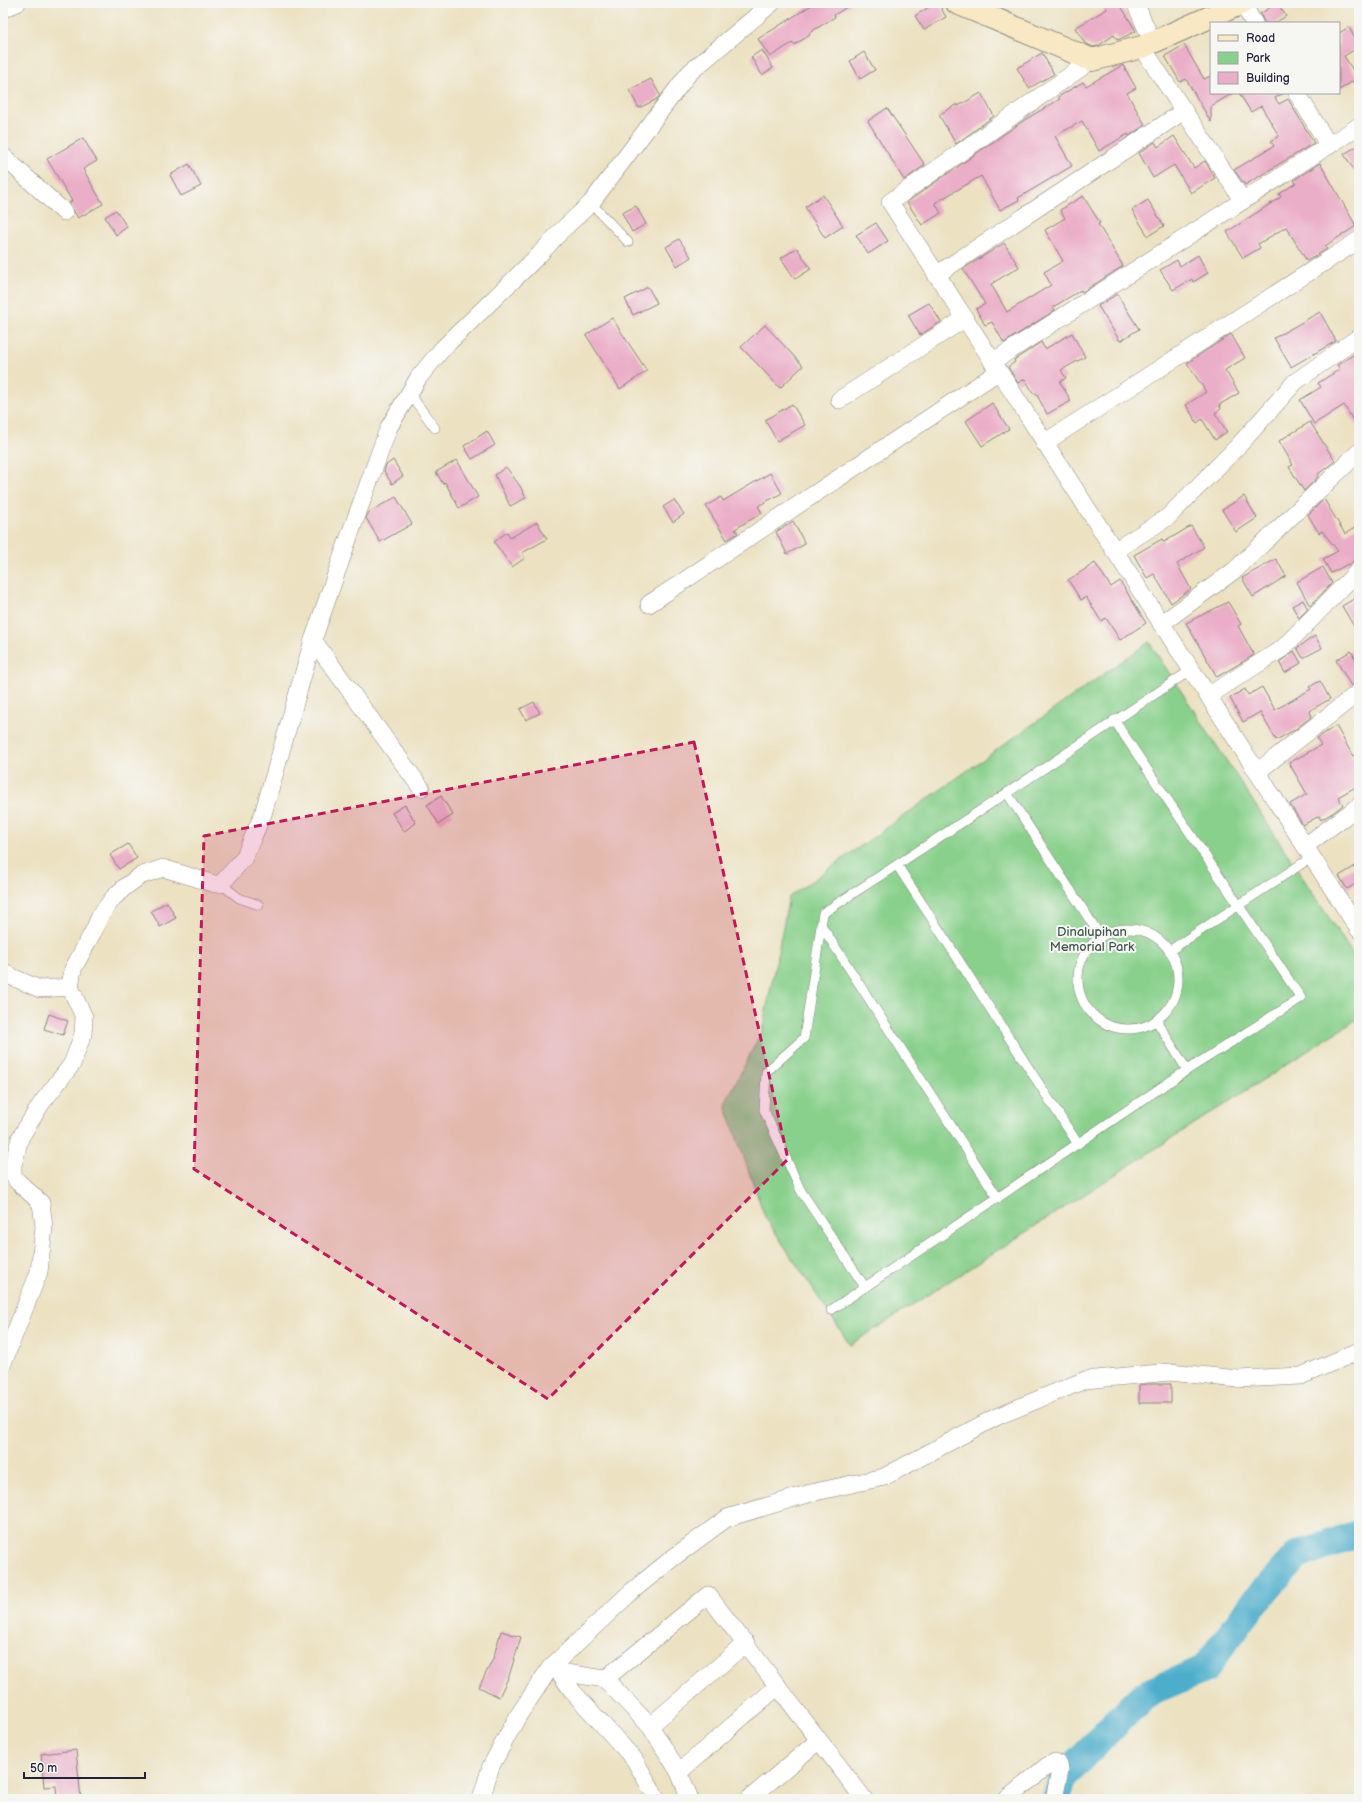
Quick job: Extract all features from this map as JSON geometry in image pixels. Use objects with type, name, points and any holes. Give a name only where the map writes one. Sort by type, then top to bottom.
[{"type":"street","points":[[3,9],[17,3]]},
{"type":"street","points":[[3,1363],[39,1272],[44,1227],[41,1203],[17,1181],[13,1175],[13,1165],[20,1138],[41,1104],[72,1064],[83,1034],[84,1016],[70,987],[73,969],[105,906],[140,876],[163,868],[215,884],[221,884],[244,858],[263,814],[313,640],[389,427],[409,393],[419,377],[443,348],[539,255],[590,203],[689,73],[772,3]]},
{"type":"street","points":[[957,3],[984,8],[1092,60]]},
{"type":"street","points":[[1134,3],[1147,45],[1184,111],[1243,201]]},
{"type":"street","points":[[1253,22],[1242,3],[1147,45],[1092,60],[890,202],[1359,930]]},
{"type":"street","points":[[1298,94],[1329,146]]},
{"type":"street","points":[[936,275],[1184,111]]},
{"type":"street","points":[[649,604],[995,367],[1243,201],[1359,126]]},
{"type":"street","points":[[3,156],[64,212]]},
{"type":"street","points":[[1044,443],[1359,240]]},
{"type":"street","points":[[839,400],[964,319]]},
{"type":"street","points":[[1114,551],[1168,517],[1240,444],[1295,382],[1359,337]]},
{"type":"street","points":[[1161,624],[1235,570],[1359,452]]},
{"type":"street","points":[[1208,696],[1283,648],[1359,570]]},
{"type":"street","points":[[313,640],[422,788]]},
{"type":"street","points":[[1257,772],[1359,692]]},
{"type":"street","points":[[1309,852],[1359,806]]},
{"type":"street","points":[[3,971],[12,977],[40,989],[70,987]]},
{"type":"street","points":[[481,1799],[491,1766],[518,1716],[555,1670],[632,1591],[674,1557],[727,1518],[811,1493],[884,1477],[996,1418],[1085,1380],[1170,1372],[1238,1379],[1301,1376],[1359,1351]]},
{"type":"street","points":[[605,1679],[708,1595],[864,1799]]},
{"type":"street","points":[[650,1726],[746,1643]]},
{"type":"street","points":[[555,1670],[605,1679],[650,1726],[679,1772],[690,1799]]},
{"type":"street","points":[[555,1670],[634,1758],[657,1799]]},
{"type":"street","points":[[679,1772],[778,1686]]},
{"type":"street","points":[[748,1799],[818,1740]]},
{"type":"street","points":[[1007,1799],[1047,1766],[1055,1762],[1058,1764],[1060,1770],[1054,1799]]},
{"type":"lane","points":[[590,203],[628,242]]},
{"type":"lane","points":[[409,393],[435,428]]},
{"type":"lane","points":[[865,1288],[801,1191],[764,1110],[766,1072],[804,1038],[823,913],[1007,793],[1114,720],[1191,670]]},
{"type":"lane","points":[[831,1310],[1187,1070],[1301,998],[1114,720]]},
{"type":"lane","points":[[1007,793],[1101,937]]},
{"type":"lane","points":[[1169,951],[1238,905],[1309,852]]},
{"type":"lane","points":[[897,865],[1078,1144]]},
{"type":"lane","points":[[221,884],[239,898],[259,905]]},
{"type":"lane","points":[[821,925],[998,1198]]},
{"type":"lane","points":[[1127,928],[1146,932],[1162,942],[1169,951],[1174,958],[1178,977],[1176,996],[1165,1014],[1148,1026],[1126,1030],[1106,1025],[1089,1011],[1079,992],[1078,974],[1082,956],[1093,942],[1109,932],[1127,928]]},
{"type":"lane","points":[[1156,1020],[1187,1070]]},
{"type":"highlighted area","points":[[694,742],[788,1159],[548,1399],[194,1169],[204,836]]},
{"type":"green space","name":"Dinalupihan Memorial Park","points":[[1149,642],[1359,964],[1359,1018],[850,1345],[765,1217],[725,1104],[762,1031],[789,897]]},
{"type":"building","points":[[815,3],[853,3],[834,15],[835,17],[809,33],[810,35],[794,45],[792,43],[770,57],[758,39]]},
{"type":"building","points":[[935,3],[938,3],[946,17],[924,30],[915,16]]},
{"type":"building","points":[[1103,3],[1119,3],[1136,31],[1118,40],[1114,35],[1098,46],[1093,47],[1085,43],[1075,28],[1107,9]]},
{"type":"building","points":[[1277,3],[1286,16],[1277,22],[1264,22],[1260,14]]},
{"type":"building","points":[[1349,27],[1359,47],[1344,56],[1358,78],[1340,89],[1340,32]]},
{"type":"building","points":[[1184,45],[1204,79],[1210,76],[1210,94],[1231,94],[1211,106],[1211,122],[1186,79],[1180,82],[1165,56]]},
{"type":"building","points":[[762,50],[773,68],[762,75],[751,57]]},
{"type":"building","points":[[864,52],[875,70],[860,79],[850,61]]},
{"type":"building","points":[[1042,53],[1054,74],[1029,88],[1017,68]]},
{"type":"building","points":[[1123,65],[1136,88],[1127,93],[1145,125],[1129,136],[1128,134],[1099,151],[1082,121],[1055,136],[1072,166],[1018,198],[1019,200],[1000,210],[981,176],[935,203],[941,213],[922,225],[907,202],[1026,119],[1060,99],[1058,97],[1083,82],[1086,86]]},
{"type":"building","points":[[651,79],[660,95],[657,99],[639,108],[629,90]]},
{"type":"building","points":[[981,93],[994,116],[956,144],[939,115],[957,104],[958,106]]},
{"type":"building","points":[[1240,94],[1282,94],[1275,98],[1279,104],[1288,99],[1314,143],[1245,185],[1234,170],[1274,146],[1271,141],[1279,136],[1261,106],[1251,112]]},
{"type":"building","points":[[887,108],[925,165],[904,180],[868,121]]},
{"type":"building","points":[[1174,136],[1194,168],[1205,161],[1215,178],[1191,193],[1174,165],[1153,178],[1139,153],[1155,142],[1158,147]]},
{"type":"building","points":[[83,138],[97,161],[83,169],[103,204],[78,218],[69,203],[72,201],[47,159]]},
{"type":"building","points":[[1359,145],[1359,178],[1344,154]]},
{"type":"building","points":[[1320,163],[1356,226],[1325,246],[1327,249],[1307,261],[1286,227],[1258,244],[1260,248],[1243,258],[1227,232],[1281,197],[1279,194],[1296,183],[1294,180]]},
{"type":"building","points":[[189,164],[201,186],[181,196],[170,175]]},
{"type":"building","points":[[823,195],[843,226],[825,238],[805,207]]},
{"type":"building","points":[[1083,196],[1100,223],[1098,224],[1123,266],[1084,291],[1082,292],[1081,290],[1053,307],[1055,310],[1004,343],[992,322],[985,325],[976,309],[985,304],[963,269],[1004,243],[1019,267],[991,284],[1007,312],[1051,285],[1044,272],[1063,261],[1045,230],[1065,218],[1060,210]]},
{"type":"building","points":[[1148,200],[1164,226],[1148,236],[1132,210]]},
{"type":"building","points":[[636,206],[646,224],[632,232],[622,213]]},
{"type":"building","points":[[116,210],[127,227],[116,235],[105,217]]},
{"type":"building","points":[[876,223],[888,241],[868,254],[856,235]]},
{"type":"building","points":[[679,239],[691,257],[677,266],[666,247]]},
{"type":"building","points":[[797,248],[811,269],[795,279],[781,258]]},
{"type":"building","points":[[1198,255],[1208,273],[1193,282],[1192,279],[1173,290],[1160,270],[1177,260],[1180,266]]},
{"type":"building","points":[[648,287],[657,303],[633,315],[625,299]]},
{"type":"building","points":[[1117,294],[1139,329],[1120,341],[1098,306]]},
{"type":"building","points":[[929,303],[941,322],[920,335],[908,315]]},
{"type":"building","points":[[1320,312],[1336,341],[1291,367],[1274,338]]},
{"type":"building","points":[[612,318],[647,371],[620,389],[586,335]]},
{"type":"building","points":[[765,325],[803,366],[780,388],[741,347]]},
{"type":"building","points":[[1072,333],[1085,357],[1061,370],[1066,378],[1060,382],[1071,401],[1047,414],[1036,393],[1034,394],[1025,379],[1018,383],[1008,367],[1015,362],[1014,360],[1041,342],[1045,349]]},
{"type":"building","points":[[1231,334],[1245,358],[1225,370],[1239,393],[1219,405],[1221,409],[1215,413],[1227,432],[1215,440],[1202,419],[1197,423],[1186,405],[1206,392],[1187,363]]},
{"type":"building","points":[[1359,351],[1359,430],[1344,405],[1314,424],[1300,400],[1321,387],[1318,383],[1340,369],[1337,365]]},
{"type":"building","points":[[992,403],[1009,429],[982,446],[966,421]]},
{"type":"building","points":[[792,404],[805,425],[777,441],[765,420]]},
{"type":"building","points":[[1310,422],[1335,461],[1317,475],[1318,477],[1304,491],[1289,467],[1293,465],[1279,441]]},
{"type":"building","points":[[487,431],[495,445],[472,459],[464,446]]},
{"type":"building","points":[[393,460],[403,476],[392,484],[384,471],[386,465]]},
{"type":"building","points":[[457,460],[478,497],[459,508],[445,482],[443,484],[436,472]]},
{"type":"building","points":[[506,467],[520,486],[526,498],[510,506],[495,475]]},
{"type":"building","points":[[770,473],[782,493],[758,506],[762,513],[735,529],[738,533],[727,540],[706,506],[721,497],[723,501]]},
{"type":"building","points":[[1244,496],[1257,518],[1236,532],[1222,510]]},
{"type":"building","points":[[396,497],[412,524],[380,542],[366,518],[369,512]]},
{"type":"building","points":[[1324,499],[1345,534],[1359,525],[1359,556],[1349,565],[1348,564],[1331,573],[1323,559],[1338,551],[1322,531],[1319,533],[1308,515]]},
{"type":"building","points":[[674,500],[684,514],[673,522],[663,507]]},
{"type":"building","points":[[793,521],[805,544],[787,554],[776,532]]},
{"type":"building","points":[[537,522],[547,539],[522,553],[525,558],[512,567],[494,542],[507,532],[510,538]]},
{"type":"building","points":[[1191,526],[1204,547],[1177,564],[1191,589],[1171,603],[1154,574],[1147,578],[1134,555],[1162,539],[1164,542]]},
{"type":"building","points":[[1276,559],[1286,576],[1253,597],[1242,578]]},
{"type":"building","points":[[1095,563],[1111,587],[1120,581],[1146,623],[1120,640],[1106,618],[1101,621],[1086,597],[1081,600],[1068,580]]},
{"type":"building","points":[[1323,567],[1332,583],[1310,606],[1297,582]]},
{"type":"building","points":[[1359,596],[1359,635],[1342,606]]},
{"type":"building","points":[[1303,600],[1308,609],[1299,618],[1292,606]]},
{"type":"building","points":[[1228,602],[1241,624],[1238,626],[1254,655],[1217,677],[1186,623]]},
{"type":"building","points":[[1315,636],[1322,648],[1303,658],[1297,648]]},
{"type":"building","points":[[1294,651],[1301,663],[1285,673],[1279,662]]},
{"type":"building","points":[[1351,651],[1359,665],[1359,682],[1351,686],[1336,660]]},
{"type":"building","points":[[1320,681],[1330,699],[1309,711],[1312,716],[1296,729],[1276,740],[1260,712],[1243,722],[1230,698],[1245,689],[1248,695],[1262,687],[1275,710],[1311,689],[1309,687]]},
{"type":"building","points":[[534,702],[540,713],[526,720],[520,709]]},
{"type":"building","points":[[1336,726],[1353,756],[1359,753],[1359,785],[1338,797],[1343,805],[1334,812],[1321,820],[1319,816],[1303,825],[1290,804],[1307,794],[1289,763],[1321,745],[1317,738]]},
{"type":"building","points":[[441,796],[453,815],[439,824],[427,805]]},
{"type":"building","points":[[405,805],[416,823],[404,831],[392,813]]},
{"type":"building","points":[[128,844],[137,858],[119,869],[110,855]]},
{"type":"building","points":[[1359,864],[1359,882],[1347,889],[1339,876]]},
{"type":"building","points":[[167,902],[176,918],[160,927],[151,911]]},
{"type":"building","points":[[49,1014],[68,1021],[63,1035],[44,1029]]},
{"type":"building","points":[[1171,1384],[1171,1403],[1139,1403],[1139,1385]]},
{"type":"building","points":[[501,1631],[521,1637],[509,1676],[499,1697],[479,1687],[493,1659]]},
{"type":"building","points":[[76,1750],[81,1799],[57,1799],[56,1786],[44,1787],[41,1754]]},
{"type":"waterway","points":[[1057,1799],[1063,1777],[1144,1695],[1205,1669],[1248,1610],[1297,1555],[1359,1534]]}]
